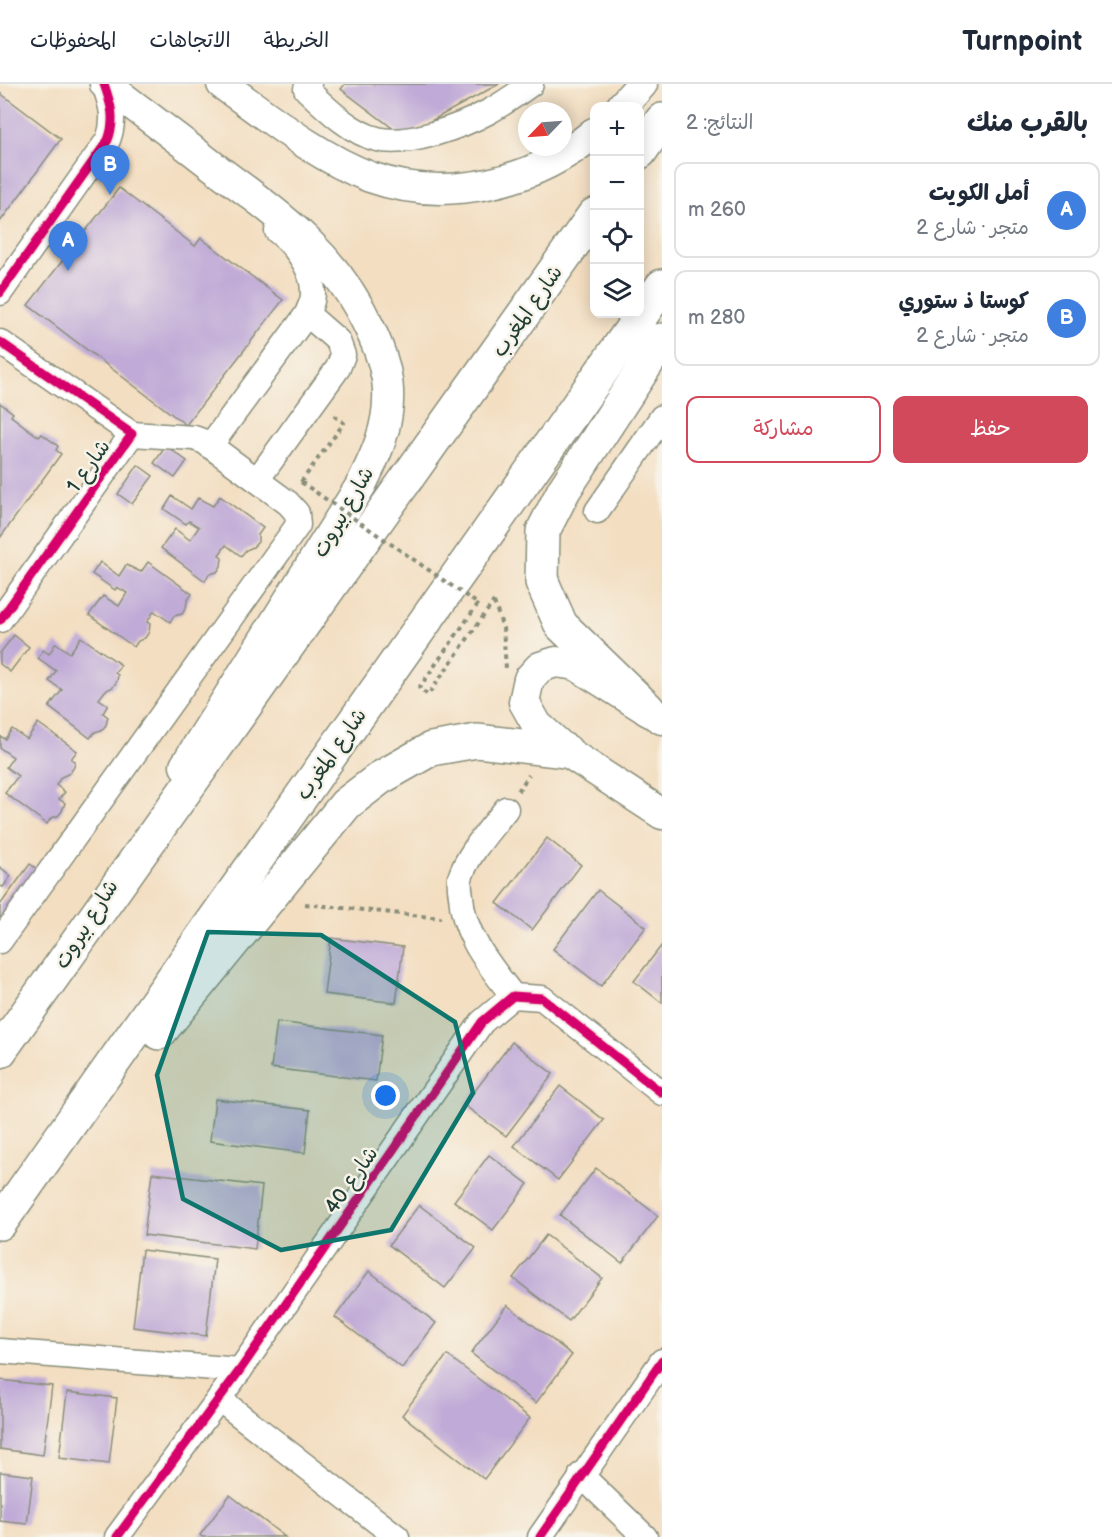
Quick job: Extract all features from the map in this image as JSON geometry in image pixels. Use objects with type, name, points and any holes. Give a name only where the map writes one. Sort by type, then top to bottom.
[{"type":"highway","points":[[644,145],[662,120]]},
{"type":"highway","name":"شارع المغرب","points":[[0,1051],[590,221]]},
{"type":"highway","name":"شارع المغرب","points":[[0,1223],[662,286]]},
{"type":"highway","points":[[655,714],[561,625],[542,582],[543,531],[564,490],[662,340]]},
{"type":"highway","points":[[22,1191],[134,1063],[346,804],[380,778],[431,749],[477,741],[566,751]]},
{"type":"main road","name":"شارع بيروت","points":[[45,987],[349,507],[375,455],[387,421],[388,389],[381,355],[355,299],[330,264],[279,216],[104,84]]},
{"type":"main road","points":[[222,84],[304,141],[343,164],[370,177],[409,186],[453,189],[508,179],[526,174],[560,157],[590,136]]},
{"type":"main road","points":[[626,102],[642,84]]},
{"type":"main road","points":[[655,714],[576,665],[556,662],[540,667],[529,679],[524,702],[537,725],[566,751],[662,814]]},
{"type":"street","points":[[0,293],[108,140],[114,118],[104,84]]},
{"type":"street","points":[[307,86],[334,115],[355,129],[377,140],[401,140],[427,135],[488,112],[531,84]]},
{"type":"street","points":[[210,446],[307,314],[312,301],[309,275],[296,250],[248,206],[233,181]]},
{"type":"street","points":[[257,480],[338,368],[343,355],[338,340],[307,314]]},
{"type":"street","name":"شارع 1","points":[[0,342],[132,434],[0,620]]},
{"type":"street","points":[[597,511],[662,417]]},
{"type":"street","points":[[0,941],[296,529],[298,519],[294,508],[210,446],[194,438],[132,434]]},
{"type":"street","points":[[506,809],[470,857],[460,879],[461,907],[470,933],[513,996],[542,998],[662,1093]]},
{"type":"street","name":"شارع 40","points":[[117,1537],[240,1370],[482,1023],[513,996]]},
{"type":"street","points":[[0,1351],[240,1370]]},
{"type":"street","points":[[540,1537],[581,1476],[659,1371]]},
{"type":"street","points":[[219,1399],[397,1537]]},
{"type":"street","points":[[581,1476],[645,1537]]},
{"type":"path","points":[[326,424],[333,415],[344,423],[301,482],[478,604],[419,688],[428,695],[494,601],[503,628],[508,678],[524,702]]},
{"type":"path","points":[[305,904],[466,921]]},
{"type":"highlighted area","points":[[208,932],[321,935],[455,1022],[473,1093],[391,1230],[281,1250],[183,1199],[157,1075]]},
{"type":"building","points":[[345,84],[499,84],[403,136],[341,89]]},
{"type":"building","points":[[0,93],[61,139],[0,222]]},
{"type":"building","points":[[119,188],[195,246],[201,238],[283,300],[186,425],[28,305]]},
{"type":"building","points":[[0,403],[13,413],[11,416],[39,437],[42,434],[58,446],[56,450],[61,454],[0,538]]},
{"type":"building","points":[[166,446],[187,461],[175,478],[154,463]]},
{"type":"building","points":[[138,465],[153,476],[132,504],[118,494]]},
{"type":"building","points":[[172,496],[191,509],[198,498],[213,506],[220,496],[263,528],[258,535],[258,542],[241,556],[226,545],[219,555],[222,558],[221,566],[217,572],[209,574],[205,581],[161,548],[175,529],[190,540],[199,527],[189,521],[186,524],[164,509]]},
{"type":"building","points":[[100,562],[119,576],[126,565],[141,572],[148,562],[192,594],[187,601],[186,608],[182,614],[174,616],[170,622],[154,611],[147,622],[150,624],[149,632],[134,647],[89,615],[103,596],[119,606],[127,593],[117,587],[115,590],[92,574]]},
{"type":"building","points":[[14,635],[29,647],[10,672],[0,664],[0,653]]},
{"type":"building","points":[[81,637],[121,665],[115,673],[118,675],[117,681],[99,699],[108,705],[103,713],[108,717],[106,725],[90,738],[49,707],[62,690],[49,681],[56,671],[38,658],[43,650],[49,654],[56,643],[70,653]]},
{"type":"building","points":[[38,723],[77,751],[71,759],[75,761],[74,767],[70,773],[61,777],[56,785],[65,792],[59,799],[65,803],[62,811],[58,816],[51,818],[47,824],[5,793],[18,776],[6,767],[13,757],[0,748],[0,736],[5,739],[12,729],[27,739]]},
{"type":"building","points":[[547,838],[581,865],[532,930],[497,903]]},
{"type":"building","points":[[30,864],[46,875],[11,925],[0,917],[0,905]]},
{"type":"building","points":[[0,867],[11,876],[3,887],[0,886]]},
{"type":"building","points":[[598,890],[646,927],[601,986],[553,949]]},
{"type":"building","points":[[331,938],[403,947],[396,1003],[324,994]]},
{"type":"building","points":[[662,945],[662,1003],[634,981]]},
{"type":"building","points":[[277,1022],[382,1035],[376,1081],[271,1068]]},
{"type":"building","points":[[512,1042],[553,1074],[506,1136],[464,1105]]},
{"type":"building","points":[[560,1086],[604,1120],[558,1180],[514,1146]]},
{"type":"building","points":[[215,1099],[310,1110],[305,1153],[210,1141]]},
{"type":"building","points":[[489,1155],[528,1184],[493,1230],[454,1201]]},
{"type":"building","points":[[596,1168],[658,1216],[622,1263],[560,1215]]},
{"type":"building","points":[[152,1173],[262,1186],[255,1249],[144,1235]]},
{"type":"building","points":[[419,1205],[476,1248],[445,1288],[389,1245]]},
{"type":"building","points":[[546,1235],[602,1278],[569,1321],[513,1278]]},
{"type":"building","points":[[142,1250],[215,1259],[206,1336],[133,1327]]},
{"type":"building","points":[[369,1271],[436,1323],[402,1368],[335,1317]]},
{"type":"building","points":[[507,1305],[572,1355],[536,1403],[471,1353]]},
{"type":"building","points":[[447,1355],[530,1418],[484,1479],[402,1415]]},
{"type":"building","points":[[0,1380],[52,1386],[43,1455],[0,1449]]},
{"type":"building","points":[[67,1392],[117,1398],[109,1464],[59,1458]]},
{"type":"building","points":[[0,1472],[33,1476],[27,1524],[0,1521]]},
{"type":"building","points":[[230,1495],[285,1537],[202,1537],[200,1535]]},
{"type":"cycle path","points":[[0,293],[108,140],[112,125],[112,112],[104,84]]},
{"type":"cycle path","points":[[0,342],[132,434],[0,620]]},
{"type":"cycle path","points":[[117,1537],[240,1370],[482,1022],[513,996],[542,998],[662,1093]]},
{"type":"cycle path","points":[[540,1537],[662,1361]]},
{"type":"place","name":"كوستا ذ ستوري","points":[[110,195]]},
{"type":"place","name":"أمل الكويت","points":[[68,271]]}]
